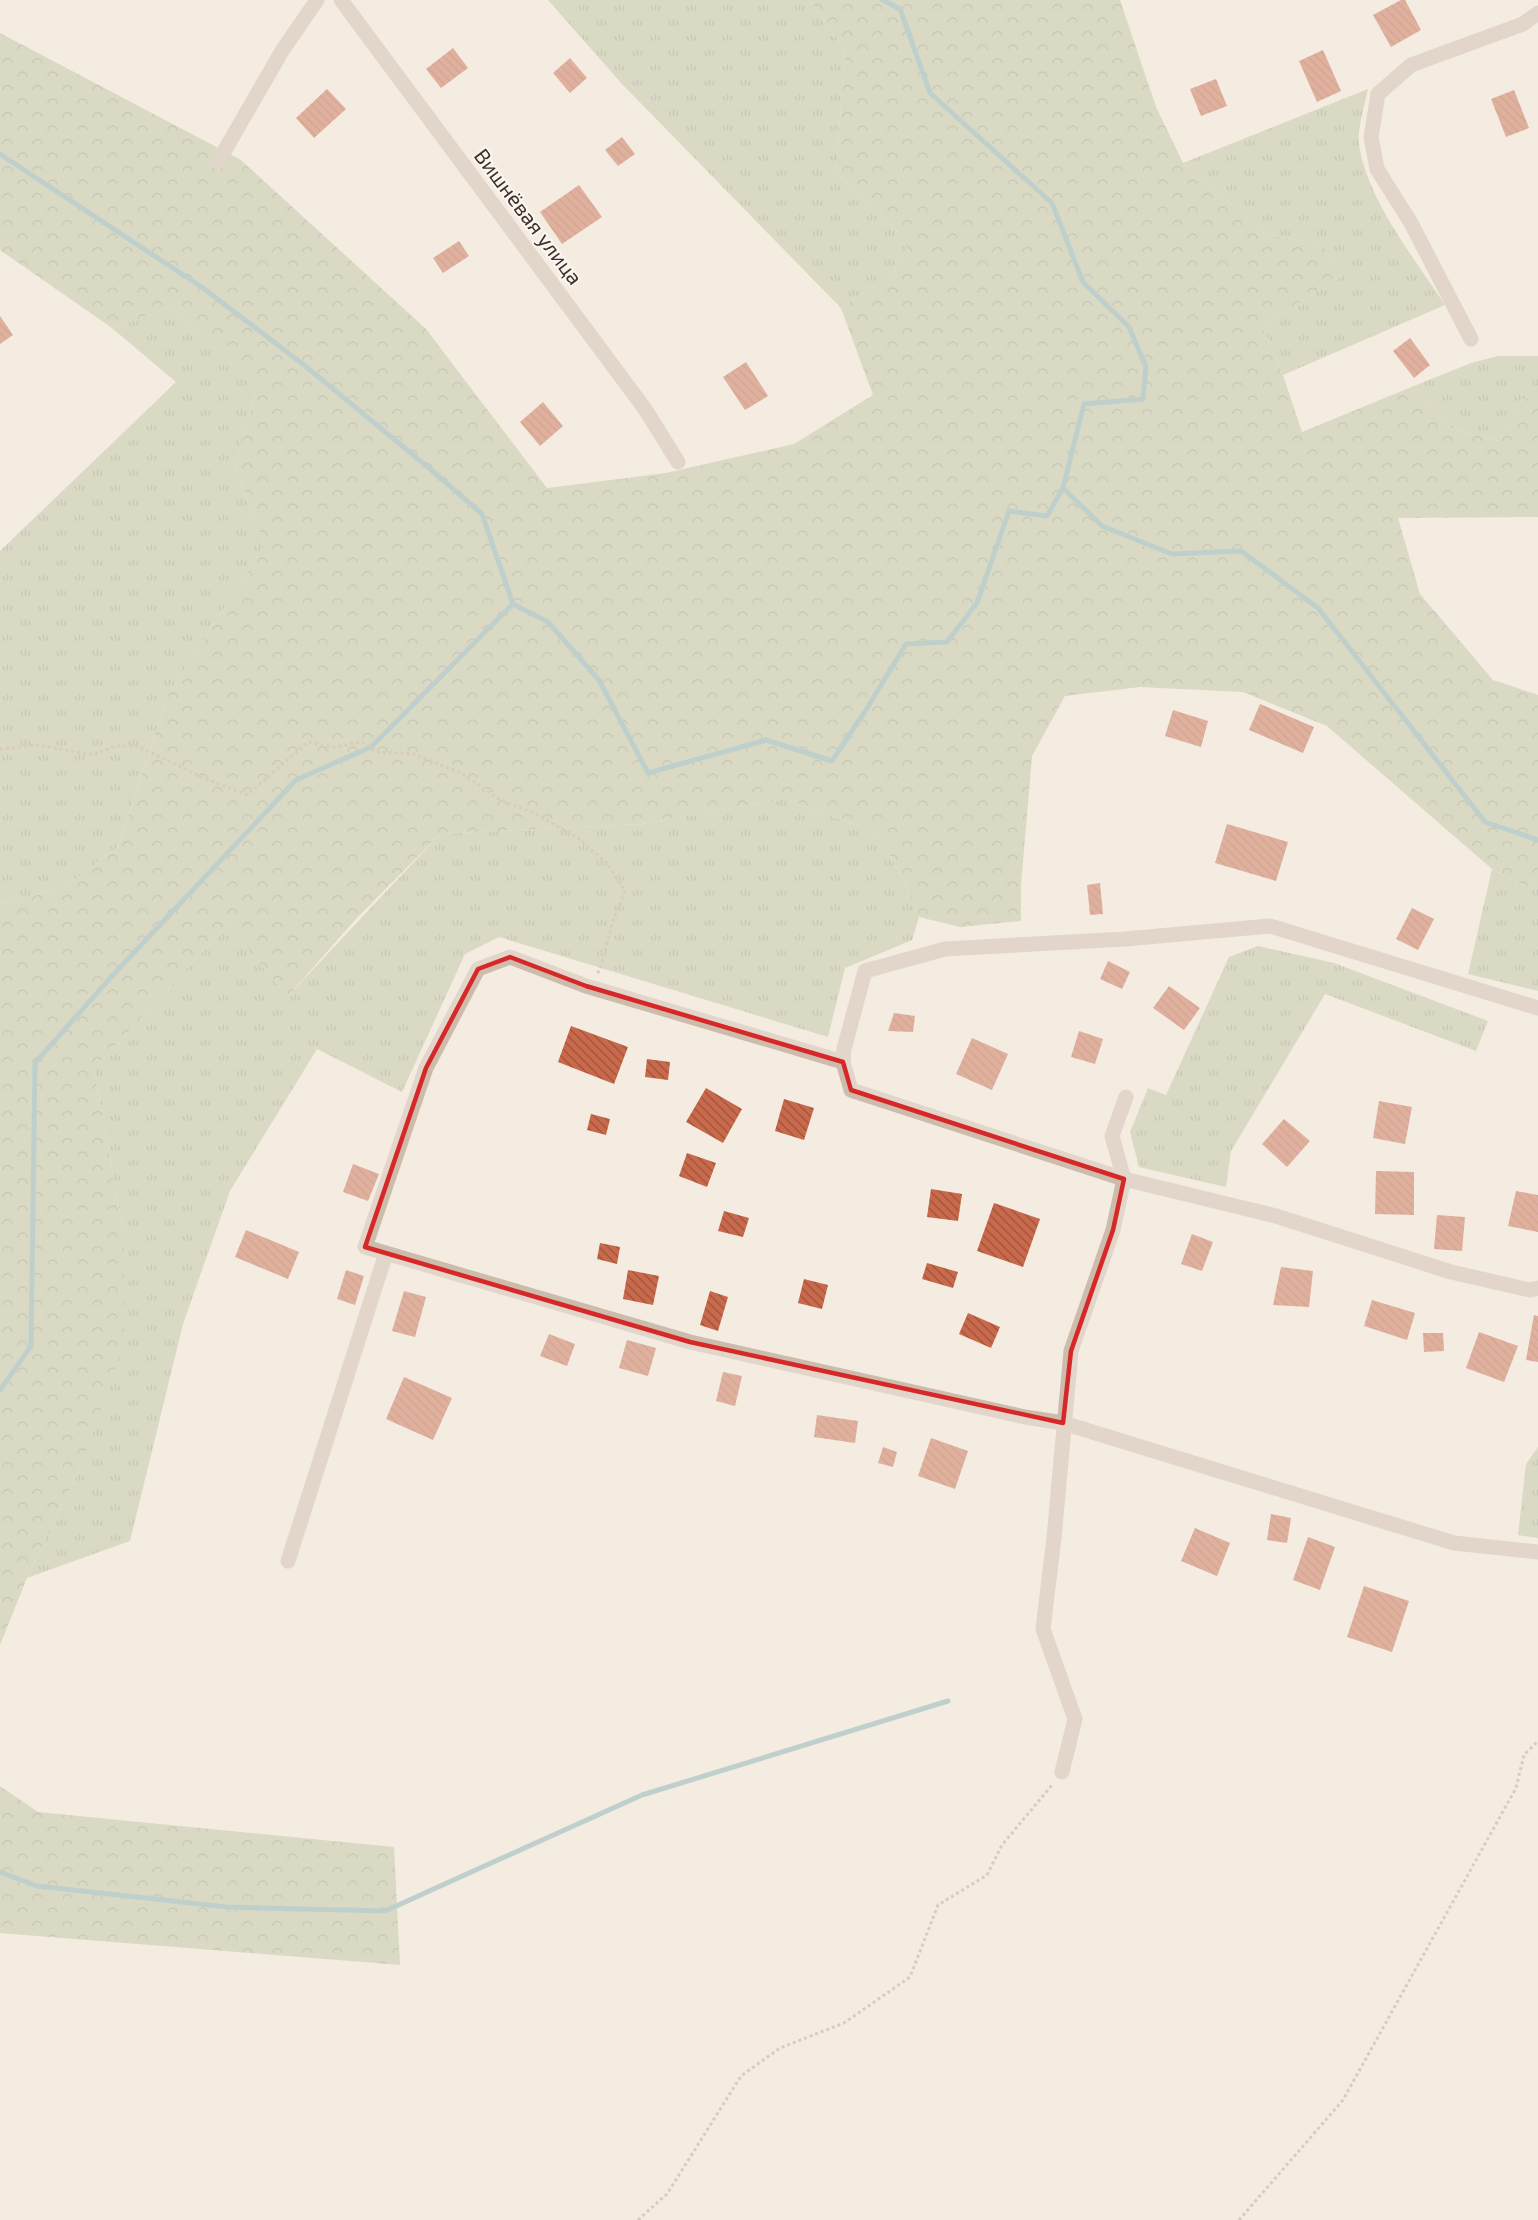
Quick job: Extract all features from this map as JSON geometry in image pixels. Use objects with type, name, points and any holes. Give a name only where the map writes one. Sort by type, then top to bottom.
[{"type":"street","points":[[218,162],[282,51],[317,0]]},
{"type":"street","name":"Вишнёвая улица","points":[[341,0],[645,409],[678,462]]},
{"type":"street","points":[[1471,339],[1411,223],[1377,169],[1371,137],[1378,94],[1411,65],[1523,24],[1538,13]]},
{"type":"street","points":[[1538,1008],[1270,927],[1125,939],[945,949],[865,971],[844,1049],[843,1062],[851,1090],[1124,1179],[1276,1216],[1451,1272],[1530,1290],[1538,1288]]},
{"type":"street","points":[[843,1062],[586,986],[510,957],[478,969],[426,1068],[365,1247],[690,1342],[1025,1417],[1064,1423],[1454,1544],[1538,1552]]},
{"type":"street","points":[[1062,1772],[1075,1719],[1043,1629],[1054,1538],[1071,1351],[1113,1230],[1124,1179],[1112,1136],[1126,1097]]},
{"type":"street","points":[[288,1561],[387,1253]]},
{"type":"path","points":[[0,748],[38,745],[93,755],[115,746],[137,747],[248,795],[308,742],[333,747],[354,741],[371,747],[375,752],[412,754],[459,772],[499,799],[538,815],[579,839],[607,863],[625,891],[613,921],[600,970],[586,986]]},
{"type":"path","points":[[1239,2220],[1343,2100],[1516,1788],[1524,1755],[1538,1741]]},
{"type":"path","points":[[638,2220],[667,2194],[741,2076],[780,2048],[844,2023],[910,1977],[938,1905],[987,1875],[1002,1845],[1062,1772]]},
{"type":"highlighted area","points":[[510,957],[586,986],[843,1062],[851,1090],[1124,1179],[1113,1230],[1071,1351],[1063,1423],[690,1342],[365,1247],[426,1068],[478,969]]},
{"type":"green space","points":[[548,0],[809,0],[845,50],[836,172],[910,243],[891,276],[841,308],[622,84]]},
{"type":"green space","points":[[809,0],[1120,0],[1156,107],[1183,163],[1265,234],[1322,244],[1342,276],[1262,325],[1283,375],[1302,432],[1409,388],[1452,429],[1499,441],[1522,399],[1538,399],[1538,517],[1398,518],[1420,594],[1493,680],[1538,695],[1538,883],[1528,888],[1492,869],[1327,726],[1243,692],[1140,687],[1065,696],[1032,756],[1021,885],[1021,921],[960,927],[919,917],[902,876],[875,832],[784,799],[641,824],[440,834],[356,919],[288,996],[227,925],[94,1069],[124,1235],[124,1345],[81,1466],[27,1578],[0,1645],[0,904],[65,887],[118,847],[168,695],[265,545],[235,467],[257,388],[172,307],[112,328],[0,250],[0,33],[241,160],[426,329],[547,488],[666,473],[794,444],[873,395],[841,308],[891,276],[910,243],[836,172],[845,50]]},
{"type":"green space","points":[[1368,89],[1359,138],[1363,165],[1381,207],[1393,228],[1445,305],[1283,375],[1262,325],[1342,276],[1322,244],[1265,234],[1183,163]]},
{"type":"green space","points":[[172,307],[257,388],[235,467],[265,545],[168,695],[118,847],[65,887],[0,904],[0,551],[176,382],[112,328]]},
{"type":"green space","points":[[1498,356],[1538,356],[1538,399],[1522,399],[1499,441],[1452,429],[1409,388],[1471,363]]},
{"type":"green space","points":[[784,799],[875,832],[902,876],[919,917],[912,940],[845,968],[828,1037],[499,937],[465,954],[402,1092],[317,1049],[230,1191],[183,1324],[130,1541],[27,1578],[81,1466],[124,1235],[94,1069],[227,925],[288,996],[440,834],[641,824]]},
{"type":"green space","points":[[1492,869],[1528,888],[1538,883],[1538,991],[1468,974]]},
{"type":"green space","points":[[1258,946],[1334,963],[1488,1021],[1476,1051],[1325,994],[1231,1151],[1226,1187],[1139,1167],[1130,1132],[1148,1088],[1166,1095],[1229,957]]},
{"type":"green space","points":[[1538,1447],[1538,1538],[1518,1535],[1526,1464]]},
{"type":"green space","points":[[0,1786],[38,1812],[394,1847],[400,1965],[0,1933]]},
{"type":"building","points":[[1405,0],[1421,30],[1391,47],[1373,15]]},
{"type":"building","points":[[453,48],[468,68],[441,88],[426,69]]},
{"type":"building","points":[[1323,50],[1341,91],[1317,102],[1299,61]]},
{"type":"building","points":[[570,58],[587,78],[570,93],[553,73]]},
{"type":"building","points":[[1216,79],[1227,106],[1201,116],[1190,89]]},
{"type":"building","points":[[327,89],[346,109],[314,138],[296,118]]},
{"type":"building","points":[[1514,90],[1529,128],[1506,137],[1491,99]]},
{"type":"building","points":[[622,137],[635,154],[618,166],[605,150]]},
{"type":"building","points":[[579,185],[602,217],[562,244],[540,212]]},
{"type":"building","points":[[459,241],[469,256],[443,273],[433,258]]},
{"type":"building","points":[[0,316],[13,335],[0,344]]},
{"type":"building","points":[[1410,338],[1430,365],[1414,378],[1393,351]]},
{"type":"building","points":[[746,362],[768,396],[745,410],[723,377]]},
{"type":"building","points":[[543,402],[563,426],[540,446],[520,422]]},
{"type":"building","points":[[1260,704],[1314,727],[1303,753],[1249,730]]},
{"type":"building","points":[[1173,710],[1208,721],[1201,747],[1165,736]]},
{"type":"building","points":[[1227,824],[1288,842],[1276,881],[1215,863]]},
{"type":"building","points":[[1100,883],[1103,914],[1090,915],[1087,885]]},
{"type":"building","points":[[1412,908],[1434,919],[1418,950],[1396,939]]},
{"type":"building","points":[[1108,961],[1130,972],[1122,989],[1100,979]]},
{"type":"building","points":[[1169,986],[1200,1008],[1184,1030],[1153,1008]]},
{"type":"building","points":[[894,1013],[915,1016],[913,1032],[888,1031]]},
{"type":"building","points":[[571,1026],[628,1047],[614,1084],[558,1062]]},
{"type":"building","points":[[1079,1031],[1103,1039],[1095,1064],[1071,1057]]},
{"type":"building","points":[[972,1038],[1008,1054],[992,1090],[956,1074]]},
{"type":"building","points":[[647,1059],[670,1062],[668,1080],[645,1077]]},
{"type":"building","points":[[706,1088],[742,1109],[723,1143],[686,1122]]},
{"type":"building","points":[[784,1099],[814,1108],[804,1140],[775,1131]]},
{"type":"building","points":[[1379,1101],[1412,1107],[1405,1144],[1373,1138]]},
{"type":"building","points":[[591,1114],[610,1119],[606,1135],[587,1130]]},
{"type":"building","points":[[1284,1119],[1310,1141],[1287,1167],[1262,1144]]},
{"type":"building","points":[[687,1153],[716,1163],[707,1187],[679,1176]]},
{"type":"building","points":[[353,1164],[379,1174],[368,1201],[343,1192]]},
{"type":"building","points":[[1376,1171],[1414,1172],[1414,1215],[1375,1214]]},
{"type":"building","points":[[931,1189],[962,1194],[958,1221],[927,1217]]},
{"type":"building","points":[[1516,1191],[1538,1195],[1538,1232],[1508,1226]]},
{"type":"building","points":[[994,1203],[1040,1219],[1023,1267],[977,1251]]},
{"type":"building","points":[[724,1211],[749,1218],[743,1237],[718,1231]]},
{"type":"building","points":[[1437,1215],[1465,1217],[1462,1251],[1434,1249]]},
{"type":"building","points":[[246,1230],[299,1252],[288,1279],[235,1257]]},
{"type":"building","points":[[1192,1234],[1213,1242],[1202,1271],[1181,1264]]},
{"type":"building","points":[[600,1243],[620,1247],[617,1264],[597,1259]]},
{"type":"building","points":[[927,1263],[958,1272],[953,1288],[922,1279]]},
{"type":"building","points":[[1281,1267],[1313,1271],[1309,1307],[1273,1305]]},
{"type":"building","points":[[346,1270],[364,1276],[355,1305],[337,1299]]},
{"type":"building","points":[[628,1270],[659,1276],[653,1305],[623,1299]]},
{"type":"building","points":[[804,1279],[828,1285],[822,1309],[798,1303]]},
{"type":"building","points":[[404,1291],[426,1297],[415,1337],[392,1331]]},
{"type":"building","points":[[710,1291],[728,1297],[718,1331],[700,1325]]},
{"type":"building","points":[[1372,1300],[1415,1313],[1407,1340],[1364,1326]]},
{"type":"building","points":[[968,1313],[1000,1327],[991,1348],[959,1334]]},
{"type":"building","points":[[1534,1315],[1538,1316],[1538,1362],[1526,1360]]},
{"type":"building","points":[[1479,1332],[1518,1346],[1504,1382],[1466,1368]]},
{"type":"building","points":[[1423,1333],[1443,1333],[1444,1351],[1424,1352]]},
{"type":"building","points":[[549,1334],[575,1344],[567,1366],[540,1356]]},
{"type":"building","points":[[627,1340],[656,1348],[648,1376],[619,1368]]},
{"type":"building","points":[[723,1372],[742,1376],[735,1406],[716,1401]]},
{"type":"building","points":[[404,1377],[452,1398],[433,1440],[386,1419]]},
{"type":"building","points":[[817,1415],[858,1421],[855,1443],[814,1437]]},
{"type":"building","points":[[931,1438],[968,1451],[955,1489],[918,1476]]},
{"type":"building","points":[[883,1447],[897,1452],[893,1467],[878,1463]]},
{"type":"building","points":[[1271,1514],[1291,1518],[1287,1543],[1267,1540]]},
{"type":"building","points":[[1195,1528],[1230,1543],[1217,1576],[1181,1561]]},
{"type":"building","points":[[1308,1537],[1335,1547],[1320,1590],[1293,1580]]},
{"type":"building","points":[[1364,1586],[1409,1601],[1392,1652],[1347,1637]]},
{"type":"waterway","points":[[0,1390],[31,1346],[35,1063],[112,976],[296,780],[371,747],[513,604],[548,622],[599,680],[648,773],[766,740],[832,761],[906,644],[947,642],[977,603],[1009,511],[1047,516],[1063,488],[1084,404],[1143,399],[1146,367],[1129,327],[1083,282],[1052,203],[930,93],[900,9],[883,0]]},
{"type":"waterway","points":[[0,154],[203,288],[304,365],[482,514],[513,604]]},
{"type":"waterway","points":[[1063,488],[1102,526],[1172,554],[1241,551],[1318,608],[1485,822],[1538,840]]},
{"type":"waterway","points":[[0,1872],[37,1886],[227,1907],[385,1911],[642,1795],[948,1701]]}]
